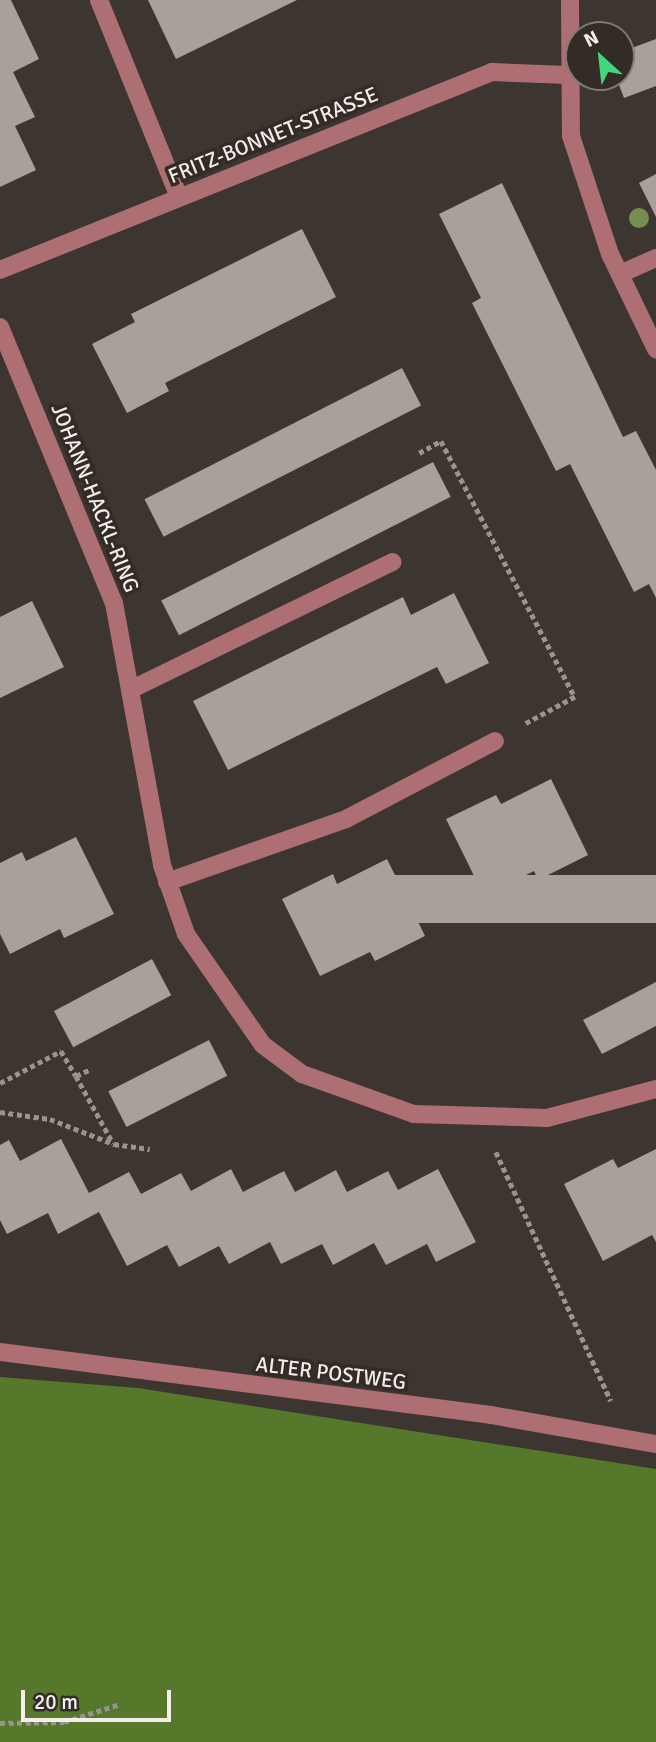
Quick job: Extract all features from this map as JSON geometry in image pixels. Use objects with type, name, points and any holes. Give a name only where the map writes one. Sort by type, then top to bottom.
[{"type":"street","points":[[99,0],[178,197]]},
{"type":"street","points":[[569,21],[570,0]]},
{"type":"street","name":"FRITZ-BONNET-STRASSE","points":[[0,270],[492,72],[565,75]]},
{"type":"street","points":[[569,91],[571,136],[620,275],[656,349]]},
{"type":"street","points":[[620,275],[656,258]]},
{"type":"street","name":"JOHANN-HACKL-RING","points":[[0,327],[114,603],[167,882],[186,934],[224,998],[263,1045],[302,1074],[414,1114],[488,1121],[547,1118],[656,1089]]},
{"type":"street","points":[[130,690],[393,562]]},
{"type":"street","points":[[167,882],[346,819],[495,741]]},
{"type":"street","name":"ALTER POSTWEG","points":[[0,1352],[50,1353],[212,1382],[620,1436],[656,1444]]},
{"type":"path","points":[[419,453],[441,441],[575,697],[495,741]]},
{"type":"path","points":[[0,1083],[61,1051],[114,1144]]},
{"type":"path","points":[[76,1076],[91,1069]]},
{"type":"path","points":[[0,1112],[50,1119],[114,1144],[150,1149]]},
{"type":"path","points":[[488,1121],[499,1166],[609,1394],[620,1436]]},
{"type":"path","points":[[0,1723],[64,1722],[117,1705]]},
{"type":"green space","points":[[0,1377],[138,1388],[656,1469],[656,1742],[0,1742]]},
{"type":"building","points":[[0,0],[11,0],[39,59],[13,72],[35,117],[15,126],[36,170],[0,187]]},
{"type":"building","points":[[148,0],[297,0],[176,59]]},
{"type":"building","points":[[656,39],[656,86],[624,98],[621,91],[635,91],[635,47]]},
{"type":"building","points":[[656,174],[656,217],[639,183]]},
{"type":"building","points":[[502,183],[623,437],[636,431],[656,470],[656,598],[649,584],[634,592],[570,464],[556,471],[472,303],[481,298],[439,214]]},
{"type":"building","points":[[302,229],[336,297],[165,383],[169,391],[127,413],[92,344],[135,322],[131,314]]},
{"type":"building","points":[[402,368],[421,405],[164,537],[144,499]]},
{"type":"building","points":[[433,462],[451,497],[179,635],[161,600]]},
{"type":"building","points":[[454,593],[489,663],[446,684],[437,667],[228,770],[193,701],[403,597],[411,615]]},
{"type":"building","points":[[32,601],[64,667],[0,698],[0,617]]},
{"type":"building","points":[[551,779],[588,855],[538,880],[534,871],[484,896],[446,819],[496,795],[501,804]]},
{"type":"building","points":[[76,837],[114,914],[64,938],[60,929],[10,954],[0,934],[0,863],[22,852],[26,861]]},
{"type":"building","points":[[387,859],[425,936],[375,961],[370,952],[320,976],[282,899],[333,874],[337,884]]},
{"type":"building","points":[[367,875],[656,875],[656,923],[367,923]]},
{"type":"building","points":[[152,959],[171,995],[73,1047],[54,1011]]},
{"type":"building","points":[[656,982],[656,1026],[602,1054],[583,1020]]},
{"type":"building","points":[[209,1040],[227,1076],[126,1127],[108,1091]]},
{"type":"building","points":[[61,1139],[89,1193],[129,1172],[141,1194],[181,1173],[191,1191],[231,1169],[243,1192],[284,1171],[295,1192],[336,1170],[347,1192],[388,1171],[398,1190],[438,1169],[476,1242],[436,1262],[427,1244],[386,1265],[374,1243],[333,1265],[322,1244],[281,1264],[270,1242],[229,1264],[219,1246],[179,1267],[167,1245],[127,1266],[99,1212],[58,1234],[48,1213],[7,1234],[0,1220],[0,1145],[9,1140],[20,1161]]},
{"type":"building","points":[[656,1149],[656,1242],[652,1235],[603,1261],[564,1184],[613,1159],[618,1168]]}]
